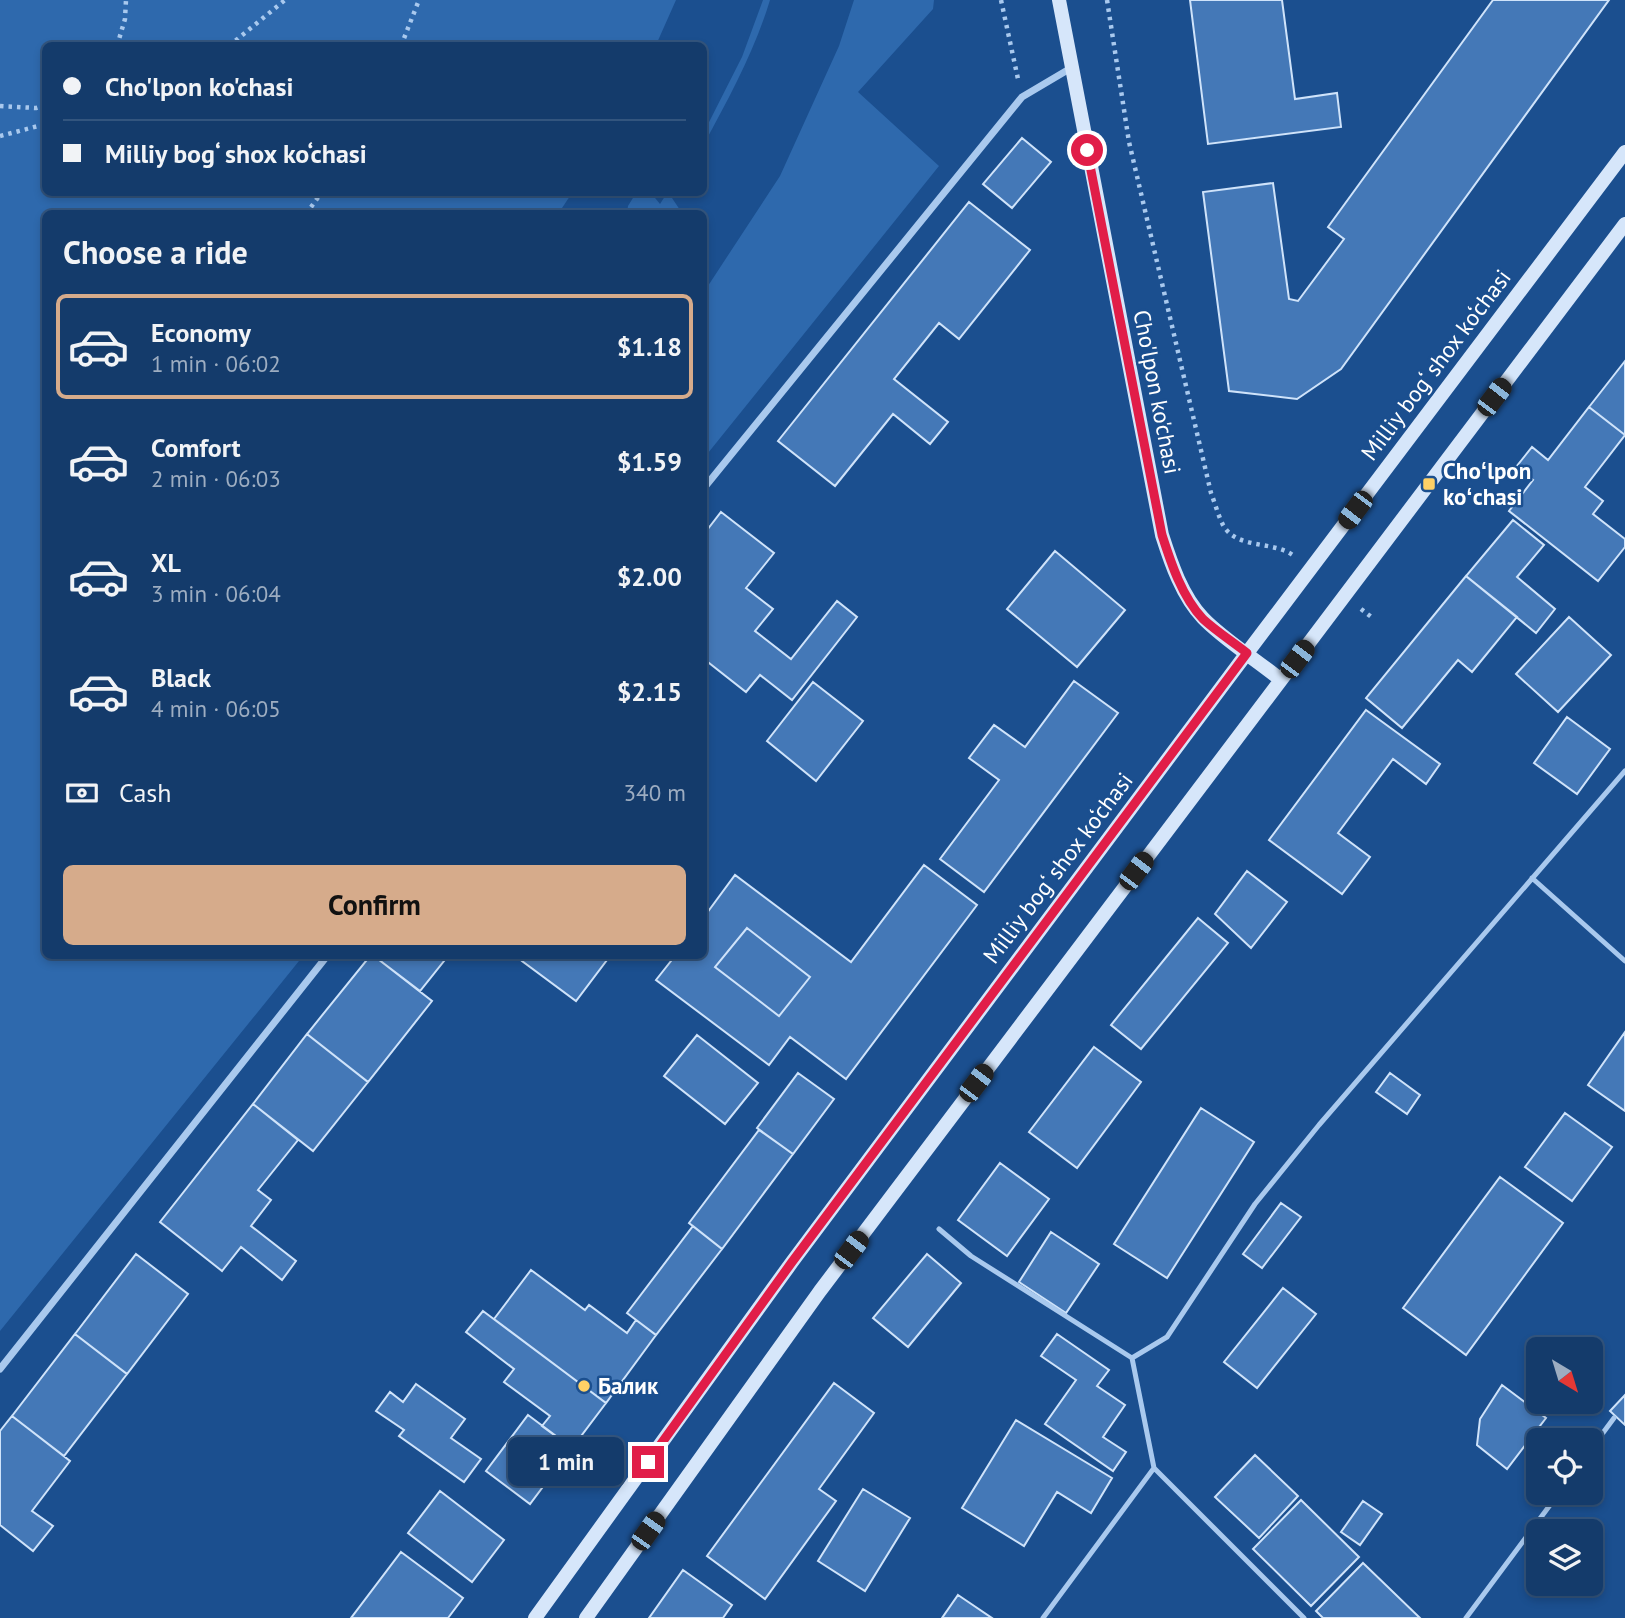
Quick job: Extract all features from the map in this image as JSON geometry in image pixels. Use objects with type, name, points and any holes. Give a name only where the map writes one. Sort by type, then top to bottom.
[{"type":"main road","name":"Cho'lpon ko'chasi","points":[[1050,0],[1071,68]]},
{"type":"main road","name":"Cho'lpon ko'chasi","points":[[1059,0],[1162,535],[1169,558],[1190,601],[1203,619],[1281,680]]},
{"type":"main road","name":"Milliy bog‘ shox ko‘chasi","points":[[535,1618],[792,1262],[1625,152]]},
{"type":"main road","points":[[586,1618],[820,1291],[1625,224]]},
{"type":"street","points":[[707,484],[1022,97],[1071,68]]},
{"type":"street","points":[[0,1368],[325,959]]},
{"type":"lane","points":[[1132,1358],[1167,1337],[1255,1204],[1319,1125],[1625,771]]},
{"type":"lane","points":[[1532,878],[1625,961]]},
{"type":"lane","points":[[939,1229],[971,1256],[1132,1358],[1154,1468],[1304,1618]]},
{"type":"lane","points":[[1603,1433],[1614,1418]]},
{"type":"lane","points":[[1043,1618],[1154,1468]]},
{"type":"lane","points":[[1466,1618],[1550,1505]]},
{"type":"path","points":[[118,42],[125,19],[126,0]]},
{"type":"path","points":[[234,42],[285,0]]},
{"type":"path","points":[[403,42],[419,0]]},
{"type":"path","points":[[1000,0],[1022,97]]},
{"type":"path","points":[[1107,0],[1129,142],[1211,493],[1224,526],[1236,539],[1284,548],[1310,569]]},
{"type":"path","points":[[0,106],[42,106]]},
{"type":"path","points":[[0,136],[42,125]]},
{"type":"path","points":[[1345,596],[1374,620]]},
{"type":"shaded area","points":[[0,0],[676,0],[657,42],[42,42],[42,196],[570,196],[561,210],[42,210],[42,959],[301,959],[0,1331]]},
{"type":"shaded area","points":[[763,0],[770,0],[749,55],[707,138],[707,126],[742,57]]},
{"type":"shaded area","points":[[854,0],[934,0],[933,9],[858,92],[939,166],[707,454],[707,287],[780,176],[839,46]]},
{"type":"shaded area","points":[[634,196],[653,196],[660,204],[665,196],[673,196],[680,210],[627,210]]},
{"type":"building","points":[[1190,0],[1282,0],[1295,99],[1337,93],[1341,127],[1208,144]]},
{"type":"building","points":[[1493,0],[1609,0],[1341,369],[1297,399],[1229,391],[1203,192],[1273,183],[1289,299],[1298,301],[1344,239],[1328,227]]},
{"type":"building","points":[[1022,138],[1051,162],[1012,208],[983,184]]},
{"type":"building","points":[[969,202],[1030,250],[959,339],[939,323],[894,379],[948,422],[930,444],[893,414],[835,486],[778,441]]},
{"type":"building","points":[[1625,361],[1625,435],[1589,407]]},
{"type":"building","points":[[1589,407],[1625,435],[1585,487],[1603,501],[1593,514],[1625,539],[1625,547],[1598,581],[1509,511],[1533,480],[1516,467],[1532,447],[1548,460]]},
{"type":"building","points":[[721,512],[774,553],[746,588],[773,609],[755,631],[791,659],[837,601],[857,617],[792,700],[760,675],[746,692],[707,661],[707,530]]},
{"type":"building","points":[[1513,520],[1544,545],[1517,577],[1555,609],[1536,633],[1466,576]]},
{"type":"building","points":[[1055,551],[1125,610],[1077,667],[1007,609]]},
{"type":"building","points":[[1466,576],[1517,617],[1472,672],[1458,660],[1402,728],[1366,698]]},
{"type":"building","points":[[1569,617],[1611,655],[1558,712],[1516,674]]},
{"type":"building","points":[[1074,681],[1118,713],[984,892],[940,859],[999,780],[969,758],[994,725],[1025,747]]},
{"type":"building","points":[[813,682],[863,721],[816,781],[767,741]]},
{"type":"building","points":[[1366,710],[1440,764],[1426,784],[1393,759],[1338,833],[1370,857],[1342,894],[1269,840]]},
{"type":"building","points":[[1567,717],[1610,749],[1577,794],[1534,763]]},
{"type":"building","points":[[924,865],[977,905],[846,1079],[790,1037],[769,1065],[656,980],[673,959],[707,959],[707,913],[735,875],[851,962]],"holes":[[[747,928],[810,977],[779,1016],[715,967]]]},
{"type":"building","points":[[1247,871],[1287,902],[1251,948],[1215,914]]},
{"type":"building","points":[[1198,918],[1228,943],[1141,1049],[1111,1025]]},
{"type":"building","points":[[747,928],[810,977],[779,1016],[715,967]]},
{"type":"building","points":[[368,959],[378,959],[432,1001],[368,1082],[307,1034]]},
{"type":"building","points":[[378,959],[446,959],[420,991]]},
{"type":"building","points":[[524,959],[608,959],[576,1001],[522,961]]},
{"type":"building","points":[[1625,1032],[1625,1111],[1588,1085]]},
{"type":"building","points":[[307,1034],[368,1082],[313,1151],[253,1104]]},
{"type":"building","points":[[697,1035],[758,1083],[725,1124],[664,1076]]},
{"type":"building","points":[[1094,1047],[1141,1082],[1077,1168],[1029,1132]]},
{"type":"building","points":[[798,1073],[834,1099],[793,1154],[757,1128]]},
{"type":"building","points":[[1390,1073],[1420,1095],[1407,1114],[1376,1092]]},
{"type":"building","points":[[253,1104],[298,1140],[258,1190],[271,1200],[251,1226],[296,1261],[282,1280],[241,1247],[222,1271],[160,1222]]},
{"type":"building","points":[[1201,1108],[1254,1142],[1167,1278],[1114,1244]]},
{"type":"building","points":[[1565,1113],[1612,1147],[1572,1201],[1525,1167]]},
{"type":"building","points":[[759,1130],[793,1154],[722,1249],[689,1223]]},
{"type":"building","points":[[1000,1163],[1049,1199],[1007,1256],[958,1220]]},
{"type":"building","points":[[1500,1177],[1563,1223],[1466,1355],[1403,1308]]},
{"type":"building","points":[[1281,1203],[1301,1217],[1262,1268],[1243,1254]]},
{"type":"building","points":[[693,1226],[722,1249],[656,1335],[627,1313]]},
{"type":"building","points":[[1051,1232],[1099,1264],[1066,1313],[1019,1282]]},
{"type":"building","points":[[136,1254],[188,1294],[127,1374],[75,1334]]},
{"type":"building","points":[[927,1254],[961,1283],[908,1347],[873,1318]]},
{"type":"building","points":[[531,1270],[585,1310],[589,1305],[627,1333],[636,1320],[656,1335],[606,1403],[494,1319]]},
{"type":"building","points":[[1283,1288],[1316,1314],[1257,1388],[1224,1362]]},
{"type":"building","points":[[483,1311],[606,1403],[572,1448],[542,1426],[550,1416],[504,1382],[514,1369],[466,1332]]},
{"type":"building","points":[[75,1334],[127,1374],[64,1456],[12,1416]]},
{"type":"building","points":[[1057,1334],[1109,1370],[1097,1386],[1125,1405],[1103,1437],[1126,1452],[1113,1471],[1045,1424],[1076,1380],[1041,1356]]},
{"type":"building","points":[[834,1383],[874,1413],[819,1489],[836,1501],[765,1599],[707,1556]]},
{"type":"building","points":[[416,1384],[465,1419],[451,1438],[481,1459],[464,1482],[399,1436],[404,1430],[376,1411],[390,1392],[403,1402]]},
{"type":"building","points":[[1502,1385],[1526,1403],[1526,1414],[1541,1414],[1546,1418],[1538,1428],[1526,1428],[1526,1444],[1507,1469],[1477,1445],[1480,1419]]},
{"type":"building","points":[[1625,1395],[1625,1425],[1610,1411]]},
{"type":"building","points":[[528,1415],[572,1448],[530,1504],[486,1471]]},
{"type":"building","points":[[12,1416],[70,1461],[32,1511],[53,1526],[33,1551],[0,1525],[0,1431]]},
{"type":"building","points":[[1016,1420],[1112,1478],[1091,1513],[1057,1492],[1024,1546],[962,1508]]},
{"type":"building","points":[[1255,1455],[1298,1496],[1259,1538],[1215,1497]]},
{"type":"building","points":[[863,1489],[910,1518],[865,1591],[818,1561]]},
{"type":"building","points":[[440,1491],[504,1540],[472,1582],[408,1533]]},
{"type":"building","points":[[1301,1500],[1359,1557],[1311,1606],[1253,1549]]},
{"type":"building","points":[[1363,1501],[1382,1514],[1360,1545],[1341,1532]]},
{"type":"building","points":[[401,1552],[463,1598],[448,1618],[351,1618]]},
{"type":"building","points":[[1363,1563],[1420,1618],[1323,1618],[1316,1611]]},
{"type":"building","points":[[683,1570],[732,1605],[723,1618],[649,1618]]},
{"type":"building","points":[[958,1595],[992,1618],[942,1618]]},
{"type":"place","name":"Choʻlpon koʻchasi","points":[[1429,484]]},
{"type":"place","name":"Балик","points":[[584,1386]]},
{"type":"route","points":[[648,1462],[792,1262],[1247,653],[1203,619],[1190,601],[1169,558],[1162,535],[1087,150]]}]
